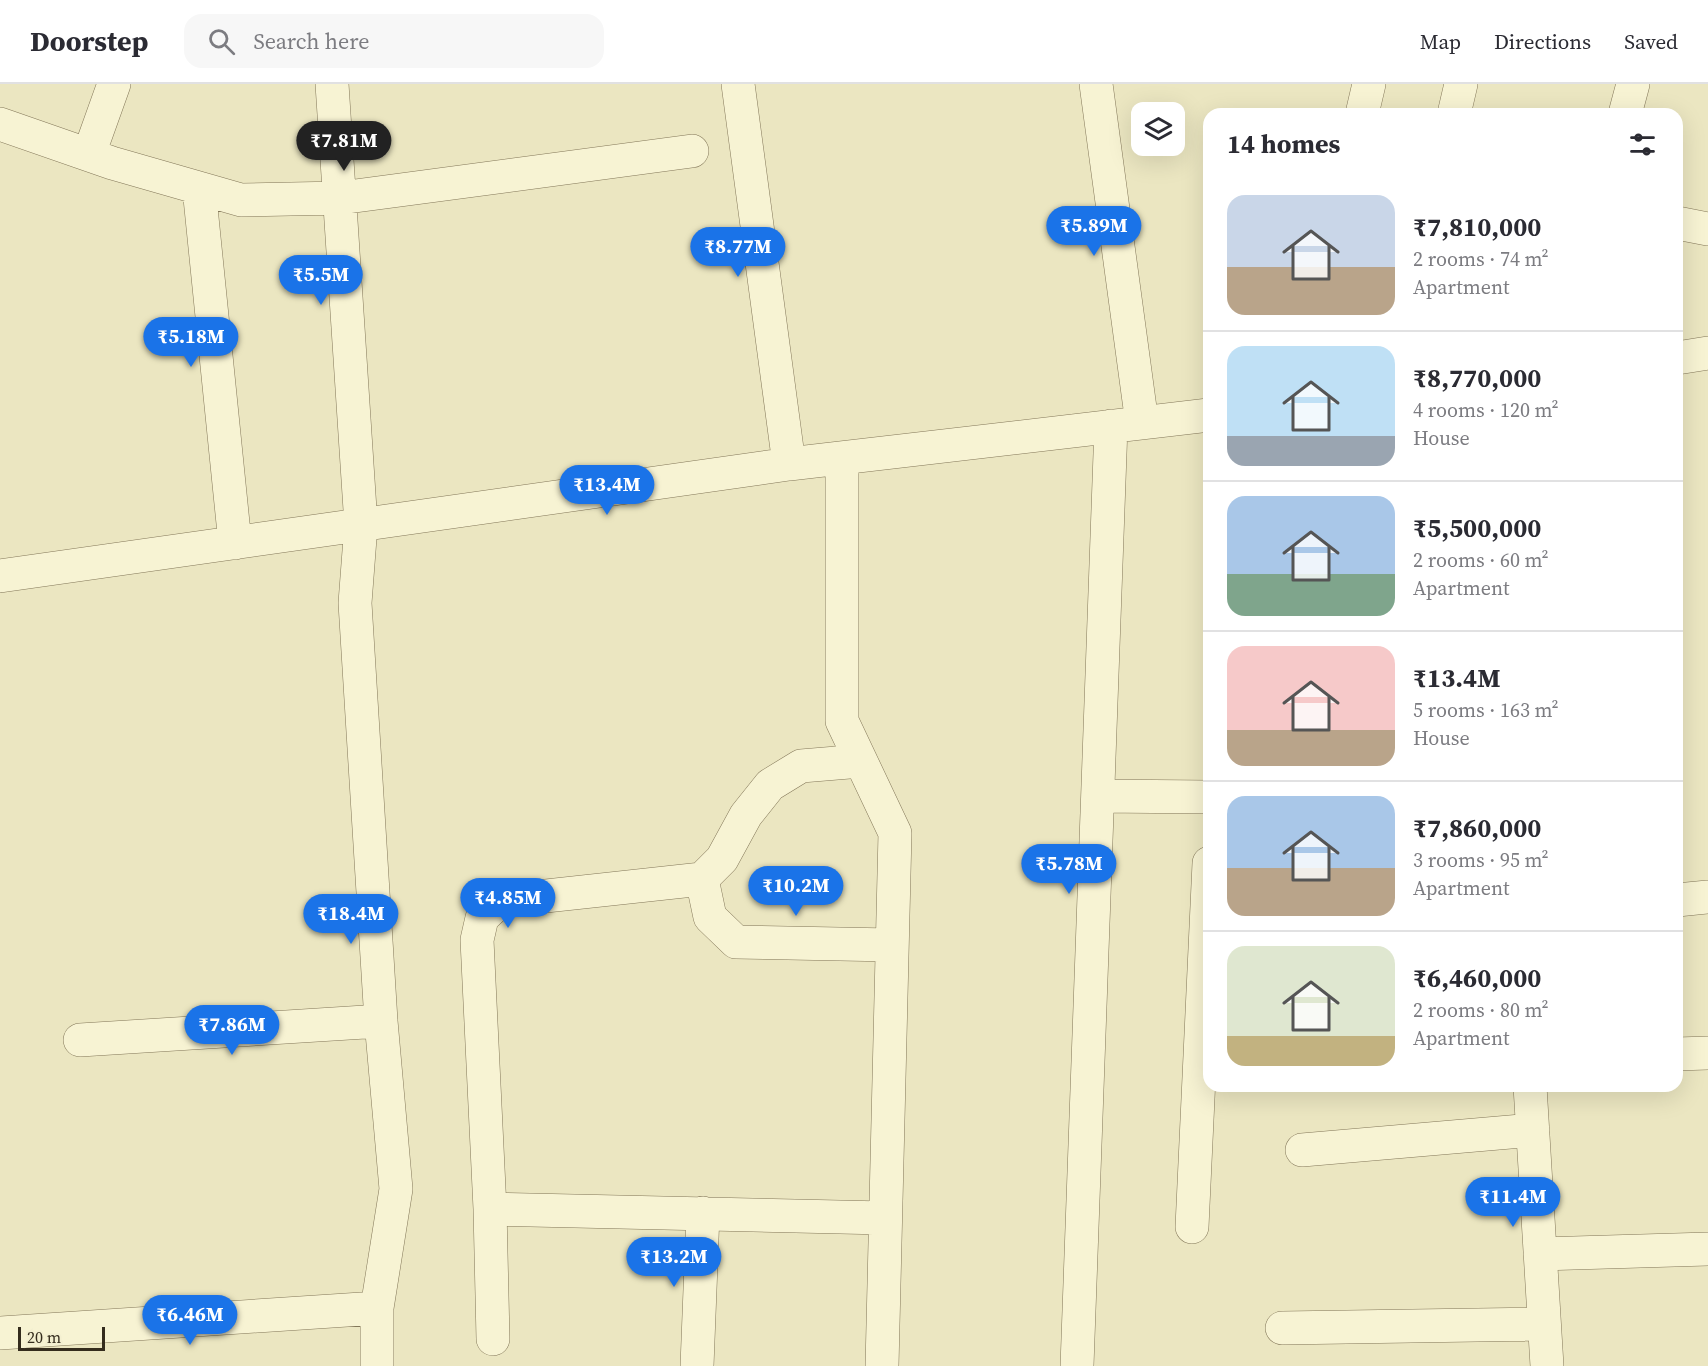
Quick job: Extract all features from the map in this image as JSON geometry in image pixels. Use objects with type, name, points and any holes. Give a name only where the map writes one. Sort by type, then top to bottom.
[{"type":"street","points":[[89,154],[114,84]]},
{"type":"street","points":[[332,84],[361,525],[355,603],[381,1021],[396,1189],[377,1308],[377,1366]]},
{"type":"street","points":[[738,84],[789,464]]},
{"type":"street","points":[[1077,1366],[1098,796],[1127,425],[1096,84]]},
{"type":"street","points":[[1363,108],[1369,84]]},
{"type":"street","points":[[1455,108],[1461,84]]},
{"type":"street","points":[[1627,108],[1633,84]]},
{"type":"street","points":[[0,124],[89,154],[242,200],[340,198],[692,151]]},
{"type":"street","points":[[199,188],[235,543]]},
{"type":"street","points":[[1683,224],[1708,229]]},
{"type":"street","points":[[1683,357],[1708,353]]},
{"type":"street","points":[[0,576],[789,464],[1203,416]]},
{"type":"street","points":[[842,458],[842,721],[895,833],[882,1366]]},
{"type":"street","points":[[493,1339],[490,1209],[477,940],[482,918],[500,901],[702,879],[722,859],[746,815],[770,785],[801,766],[861,761]]},
{"type":"street","points":[[1098,796],[1203,797]]},
{"type":"street","points":[[702,879],[710,917],[736,942],[892,945]]},
{"type":"street","points":[[1683,899],[1708,897]]},
{"type":"street","points":[[1192,1227],[1203,991]]},
{"type":"street","points":[[80,1040],[381,1021]]},
{"type":"street","points":[[1683,1054],[1708,1053]]},
{"type":"street","points":[[1530,1092],[1546,1366]]},
{"type":"street","points":[[1302,1150],[1533,1130]]},
{"type":"street","points":[[490,1209],[885,1218]]},
{"type":"street","points":[[697,1366],[703,1213]]},
{"type":"street","points":[[1540,1254],[1708,1249]]},
{"type":"street","points":[[0,1333],[377,1308]]},
{"type":"street","points":[[1282,1328],[1544,1324]]}]
